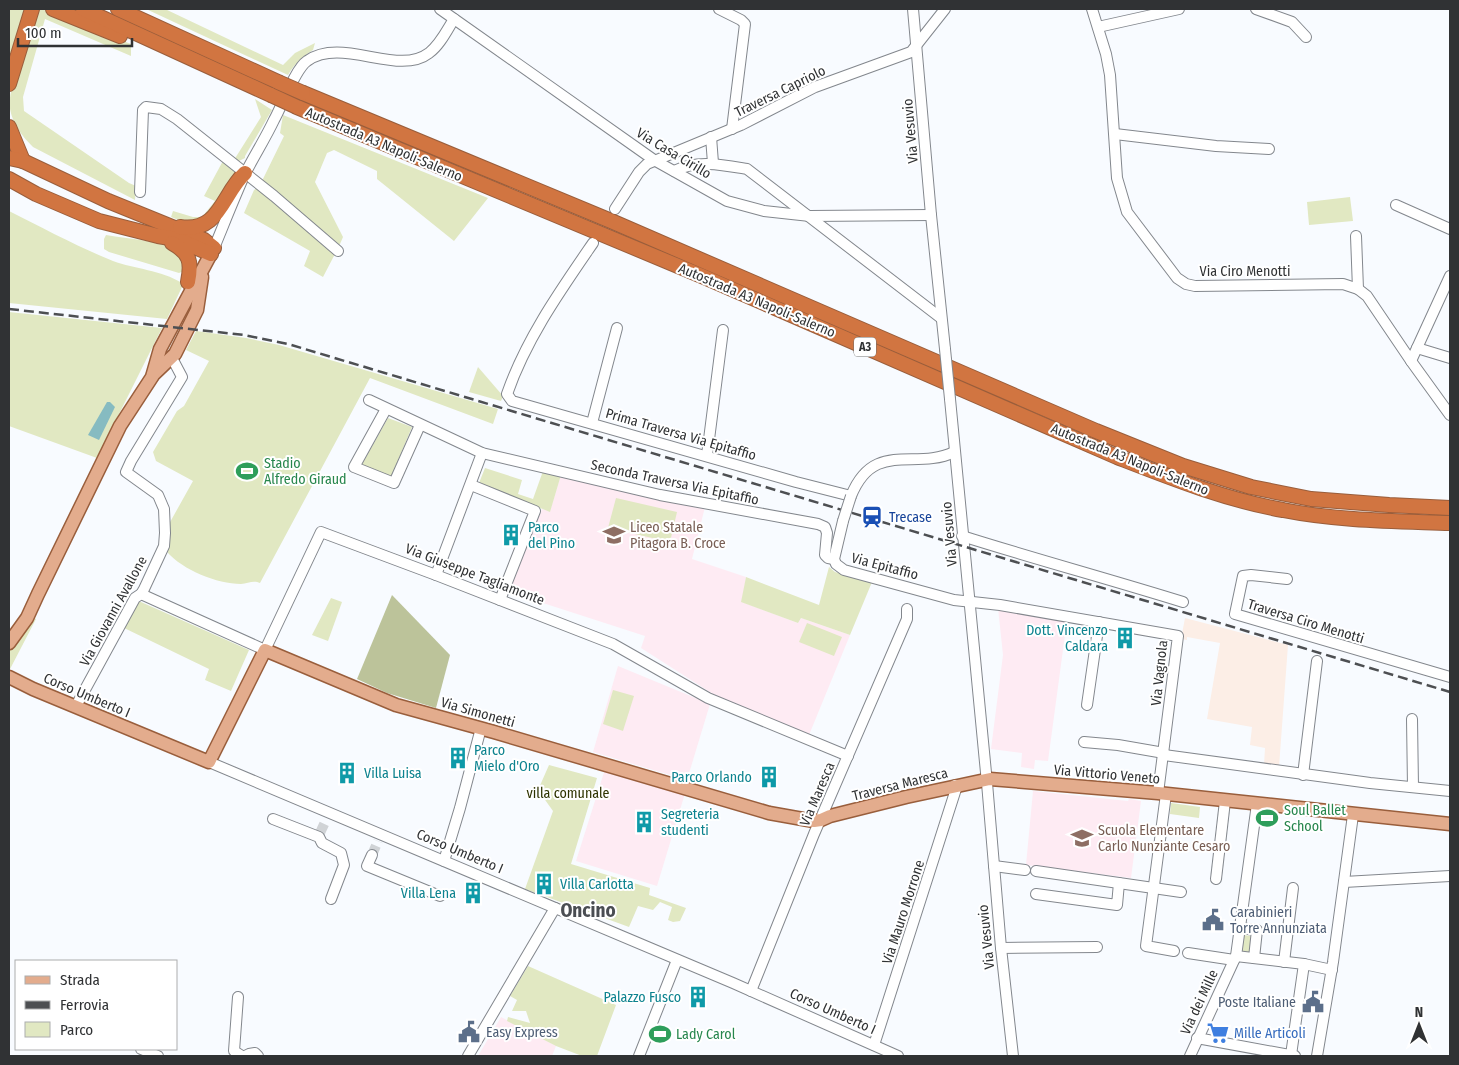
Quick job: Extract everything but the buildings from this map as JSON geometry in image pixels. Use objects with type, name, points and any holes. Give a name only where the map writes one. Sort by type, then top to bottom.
[{"type":"highway","points":[[9,84],[32,9]]},
{"type":"highway","points":[[54,9],[187,63],[221,73]]},
{"type":"highway","name":"Autostrada A3 Napoli-Salerno","points":[[83,9],[297,107],[702,276],[1117,457],[1176,480],[1228,497],[1283,510],[1345,518],[1450,523]]},
{"type":"highway","name":"Autostrada A3 Napoli-Salerno","points":[[118,9],[303,93],[611,221],[1096,431],[1184,466],[1251,487],[1304,498],[1346,503],[1450,508]]},
{"type":"highway","points":[[140,9],[196,37],[226,59]]},
{"type":"highway","points":[[9,127],[23,161]]},
{"type":"highway","points":[[9,158],[23,161],[176,239],[212,251]]},
{"type":"highway","points":[[9,180],[36,194],[99,221],[162,231],[190,229],[205,225],[216,214],[245,173]]},
{"type":"highway","points":[[162,231],[187,254],[190,268],[188,282]]},
{"type":"main road","points":[[152,377],[160,349],[182,306],[204,270],[212,251]]},
{"type":"main road","points":[[9,643],[27,618],[120,426],[152,377],[172,358],[197,310],[204,270]]},
{"type":"main road","points":[[9,628],[38,594]]},
{"type":"main road","name":"Via Simonetti","points":[[265,650],[396,705],[481,728],[769,814],[814,821],[821,820]]},
{"type":"main road","name":"Via Giuseppe Tagliamonte","points":[[209,762],[265,650]]},
{"type":"main road","name":"Corso Umberto I","points":[[9,677],[209,762]]},
{"type":"main road","name":"Traversa Maresca","points":[[821,820],[830,816],[986,779]]},
{"type":"main road","name":"Via Vittorio Veneto","points":[[986,779],[1162,794],[1450,824]]},
{"type":"street","name":"Via Casa Cirillo","points":[[440,9],[654,160],[727,200],[764,210],[810,216],[931,215]]},
{"type":"street","points":[[719,9],[745,24],[732,129]]},
{"type":"street","name":"Via Vesuvio","points":[[913,9],[1001,948],[1013,1056]]},
{"type":"street","name":"Traversa Capriolo","points":[[654,160],[732,129],[815,87],[911,52],[945,9]]},
{"type":"street","name":"Via Ciro Menotti","points":[[1092,9],[1110,75],[1117,178],[1126,212],[1177,278],[1186,284],[1194,286],[1343,284],[1358,289]]},
{"type":"street","points":[[1098,27],[1179,9]]},
{"type":"street","points":[[1256,9],[1292,22],[1306,37]]},
{"type":"street","points":[[212,251],[245,173],[274,121],[299,69],[306,61],[327,52],[399,61],[421,58],[436,47],[454,19]]},
{"type":"street","points":[[140,192],[143,110],[146,107],[161,109],[177,119],[245,173],[338,251]]},
{"type":"street","points":[[1115,134],[1206,145],[1269,149]]},
{"type":"street","points":[[710,137],[713,163]]},
{"type":"street","points":[[615,209],[639,172],[654,160]]},
{"type":"street","points":[[674,171],[682,167],[713,163],[748,169],[941,318]]},
{"type":"street","points":[[1396,205],[1450,229]]},
{"type":"street","points":[[1356,236],[1358,289],[1367,296],[1450,415]]},
{"type":"street","name":"Prima Traversa Via Epitaffio","points":[[593,243],[563,286],[517,366],[507,394],[512,401],[851,496]]},
{"type":"street","points":[[1411,361],[1450,279]]},
{"type":"street","points":[[592,423],[618,328]]},
{"type":"street","points":[[707,455],[723,330]]},
{"type":"street","points":[[1417,348],[1450,358]]},
{"type":"street","name":"Via Giovanni Avallone","points":[[76,706],[135,598],[141,594],[164,546],[164,509],[158,496],[126,472],[182,377],[172,358]]},
{"type":"street","points":[[368,400],[482,453],[436,575]]},
{"type":"street","points":[[386,409],[354,468],[394,483],[420,424]]},
{"type":"street","name":"Via Epitaffio","points":[[954,452],[942,457],[890,459],[867,470],[855,484],[843,521],[834,559],[836,564],[844,570],[926,591],[948,599],[969,602]]},
{"type":"street","name":"Seconda Traversa Via Epitaffio","points":[[482,453],[660,495],[818,524],[824,527],[827,533],[825,554],[828,558],[834,559]]},
{"type":"street","points":[[471,485],[535,511],[500,600]]},
{"type":"street","name":"Via Giuseppe Tagliamonte","points":[[265,650],[321,532],[622,648],[708,698],[848,756]]},
{"type":"street","points":[[962,536],[1052,564],[1098,575],[1183,602]]},
{"type":"street","name":"Traversa Ciro Menotti","points":[[1287,579],[1250,575],[1242,576],[1235,614],[1450,677]]},
{"type":"street","name":"Via Simonetti","points":[[141,594],[265,650]]},
{"type":"street","name":"Via Vagnola","points":[[969,602],[1178,636],[1164,754]]},
{"type":"street","name":"Via Maresca","points":[[752,991],[821,820],[907,619],[907,609]]},
{"type":"street","points":[[1087,705],[1099,622]]},
{"type":"street","points":[[1303,775],[1318,661]]},
{"type":"street","points":[[1412,719],[1413,787]]},
{"type":"street","points":[[444,861],[481,728]]},
{"type":"street","points":[[1084,742],[1118,745],[1164,754],[1303,775],[1450,791]]},
{"type":"street","points":[[1164,754],[1154,888],[1146,946],[1174,951]]},
{"type":"street","name":"Corso Umberto I","points":[[209,762],[328,816],[380,838],[444,861],[752,991],[879,1050],[898,1056]]},
{"type":"street","name":"Via Mauro Morrone","points":[[879,1050],[956,789],[955,786]]},
{"type":"street","points":[[1216,879],[1226,801]]},
{"type":"street","name":"Via dei Mille","points":[[1190,1056],[1235,958],[1257,804]]},
{"type":"street","points":[[1317,1056],[1332,970],[1353,815]]},
{"type":"street","points":[[273,819],[320,835],[322,843],[341,853],[344,865],[331,899]]},
{"type":"street","points":[[372,855],[367,866],[440,896]]},
{"type":"street","points":[[994,866],[1025,870]]},
{"type":"street","points":[[1036,871],[1181,892]]},
{"type":"street","points":[[1344,882],[1450,876]]},
{"type":"street","points":[[1036,894],[1117,905],[1120,883]]},
{"type":"street","points":[[1284,962],[1292,888]]},
{"type":"street","points":[[468,1056],[555,908]]},
{"type":"street","points":[[1239,928],[1257,930],[1254,958]]},
{"type":"street","points":[[1001,948],[1097,947]]},
{"type":"street","points":[[1188,953],[1254,958],[1304,964],[1332,970]]},
{"type":"street","points":[[639,1056],[677,960]]},
{"type":"street","points":[[1197,1038],[1293,1056],[1304,964]]},
{"type":"street","points":[[238,997],[234,1050],[243,1056],[249,1054],[258,1056]]},
{"type":"street","points":[[143,1050],[158,1056]]},
{"type":"shaded area","points":[[561,475],[705,507],[692,559],[746,577],[742,602],[798,623],[801,618],[850,635],[809,735],[713,694],[641,648],[645,636],[509,592],[542,509],[550,511]]},
{"type":"shaded area","points":[[998,608],[1067,620],[1048,761],[1035,760],[1034,769],[1021,767],[1022,753],[991,749],[1003,655]]},
{"type":"shaded area","points":[[1185,618],[1288,645],[1279,767],[1264,765],[1265,748],[1250,745],[1252,727],[1207,719],[1220,643],[1187,637],[1187,640],[1181,639]]},
{"type":"shaded area","points":[[618,666],[710,704],[687,780],[593,752]]},
{"type":"shaded area","points":[[606,766],[686,790],[657,886],[576,861]]},
{"type":"shaded area","name":"Scuola Elementare Carlo Nunziante Cesaro","points":[[1033,791],[1141,801],[1131,878],[1026,865]]},
{"type":"shaded area","points":[[501,1017],[556,1046],[552,1056],[478,1056]]},
{"type":"green space","points":[[9,9],[25,9],[9,58]]},
{"type":"green space","points":[[37,9],[42,9],[131,44],[131,56],[45,19],[23,97],[24,111],[136,186],[135,200],[33,147],[16,125],[10,109],[12,88]]},
{"type":"green space","points":[[146,9],[165,9],[283,65],[295,53],[315,43],[313,50],[293,67],[288,75]]},
{"type":"green space","points":[[255,99],[272,110],[245,158],[239,161],[234,160],[261,117]]},
{"type":"green space","points":[[283,115],[488,198],[454,241],[377,179],[377,171],[334,150],[327,153],[315,182],[343,237],[338,245],[262,181],[284,136],[280,133]]},
{"type":"green space","points":[[224,159],[235,168],[235,175],[211,217],[186,223],[171,217],[173,211],[193,217],[202,217],[215,201],[204,196]]},
{"type":"green space","points":[[257,188],[335,254],[323,277],[304,266],[310,251],[244,213],[254,190]]},
{"type":"green space","points":[[1350,197],[1353,221],[1309,225],[1307,202]]},
{"type":"green space","points":[[9,211],[74,244],[113,261],[157,272],[182,283],[182,287],[167,319],[9,303]]},
{"type":"green space","points":[[106,235],[153,242],[180,251],[184,271],[179,273],[109,252],[104,249]]},
{"type":"green space","points":[[9,312],[162,328],[97,458],[9,426]]},
{"type":"green space","name":"Stadio Alfredo Giraud","points":[[196,331],[279,345],[498,409],[493,424],[370,378],[260,583],[222,582],[191,570],[167,552],[169,524],[193,481],[156,461],[153,452],[177,411],[184,406],[209,361],[186,350]]},
{"type":"green space","points":[[478,367],[503,396],[501,401],[469,392]]},
{"type":"green space","points":[[388,418],[412,427],[391,477],[361,466]]},
{"type":"green space","points":[[485,468],[522,480],[518,494],[533,499],[543,471],[561,475],[550,512],[479,483]]},
{"type":"green space","points":[[616,498],[677,512],[670,542],[608,528]]},
{"type":"green space","points":[[829,567],[835,572],[872,582],[850,635],[801,618],[798,623],[741,602],[746,577],[819,605]]},
{"type":"green space","points":[[392,595],[450,655],[436,708],[387,693],[357,679]]},
{"type":"green space","points":[[331,598],[342,602],[328,641],[312,635]]},
{"type":"green space","points":[[40,602],[34,618],[36,619],[9,671],[9,647]]},
{"type":"green space","points":[[137,602],[141,602],[249,650],[231,691],[205,680],[209,669],[122,627]]},
{"type":"green space","points":[[807,623],[842,637],[834,656],[799,642]]},
{"type":"green space","points":[[613,690],[634,696],[623,731],[603,724]]},
{"type":"green space","name":"villa comunale","points":[[549,765],[597,778],[571,864],[650,888],[649,895],[686,908],[680,921],[673,922],[668,920],[672,907],[660,902],[653,910],[638,906],[629,927],[525,889],[553,811],[538,790]]},
{"type":"green space","points":[[1171,803],[1200,807],[1199,818],[1170,814]]},
{"type":"green space","points":[[1243,935],[1252,936],[1250,954],[1241,953]]},
{"type":"green space","points":[[528,966],[616,1005],[597,1056],[582,1056],[556,1046],[507,1021],[508,1017],[530,1023],[526,1011],[512,1011],[517,1000],[510,996]]},
{"type":"water","points":[[107,402],[110,402],[115,407],[99,440],[88,435]]},
{"type":"tunnel","points":[[320,833],[326,820]]},
{"type":"tunnel","points":[[372,855],[378,841]]},
{"type":"railway","points":[[9,309],[244,335],[288,344],[1450,692]]},
{"type":"place","name":"Stadio Alfredo Giraud","points":[[247,471]]},
{"type":"place","name":"Trecase","points":[[872,517]]},
{"type":"place","name":"Parco del Pino","points":[[511,535]]},
{"type":"place","name":"Liceo Statale Pitagora B. Croce","points":[[614,535]]},
{"type":"place","name":"Dott. Vincenzo Caldara","points":[[1125,638]]},
{"type":"place","name":"Parco Mielo d'Oro","points":[[458,758]]},
{"type":"place","name":"Villa Luisa","points":[[347,773]]},
{"type":"place","name":"Parco Orlando","points":[[769,777]]},
{"type":"place","name":"Soul Ballet School","points":[[1267,818]]},
{"type":"place","name":"Segreteria studenti","points":[[644,822]]},
{"type":"place","name":"Scuola Elementare Carlo Nunziante Cesaro","points":[[1082,838]]},
{"type":"place","name":"Villa Carlotta","points":[[544,884]]},
{"type":"place","name":"Villa Lena","points":[[473,893]]},
{"type":"place","name":"Carabinieri Torre Annunziata","points":[[1213,920]]},
{"type":"place","name":"Palazzo Fusco","points":[[698,997]]},
{"type":"place","name":"Poste Italiane","points":[[1313,1002]]},
{"type":"place","name":"Easy Express","points":[[469,1032]]},
{"type":"place","name":"Mille Articoli","points":[[1218,1033]]},
{"type":"place","name":"Lady Carol","points":[[660,1034]]},
{"type":"district","name":"Oncino","points":[[588,910]]}]
